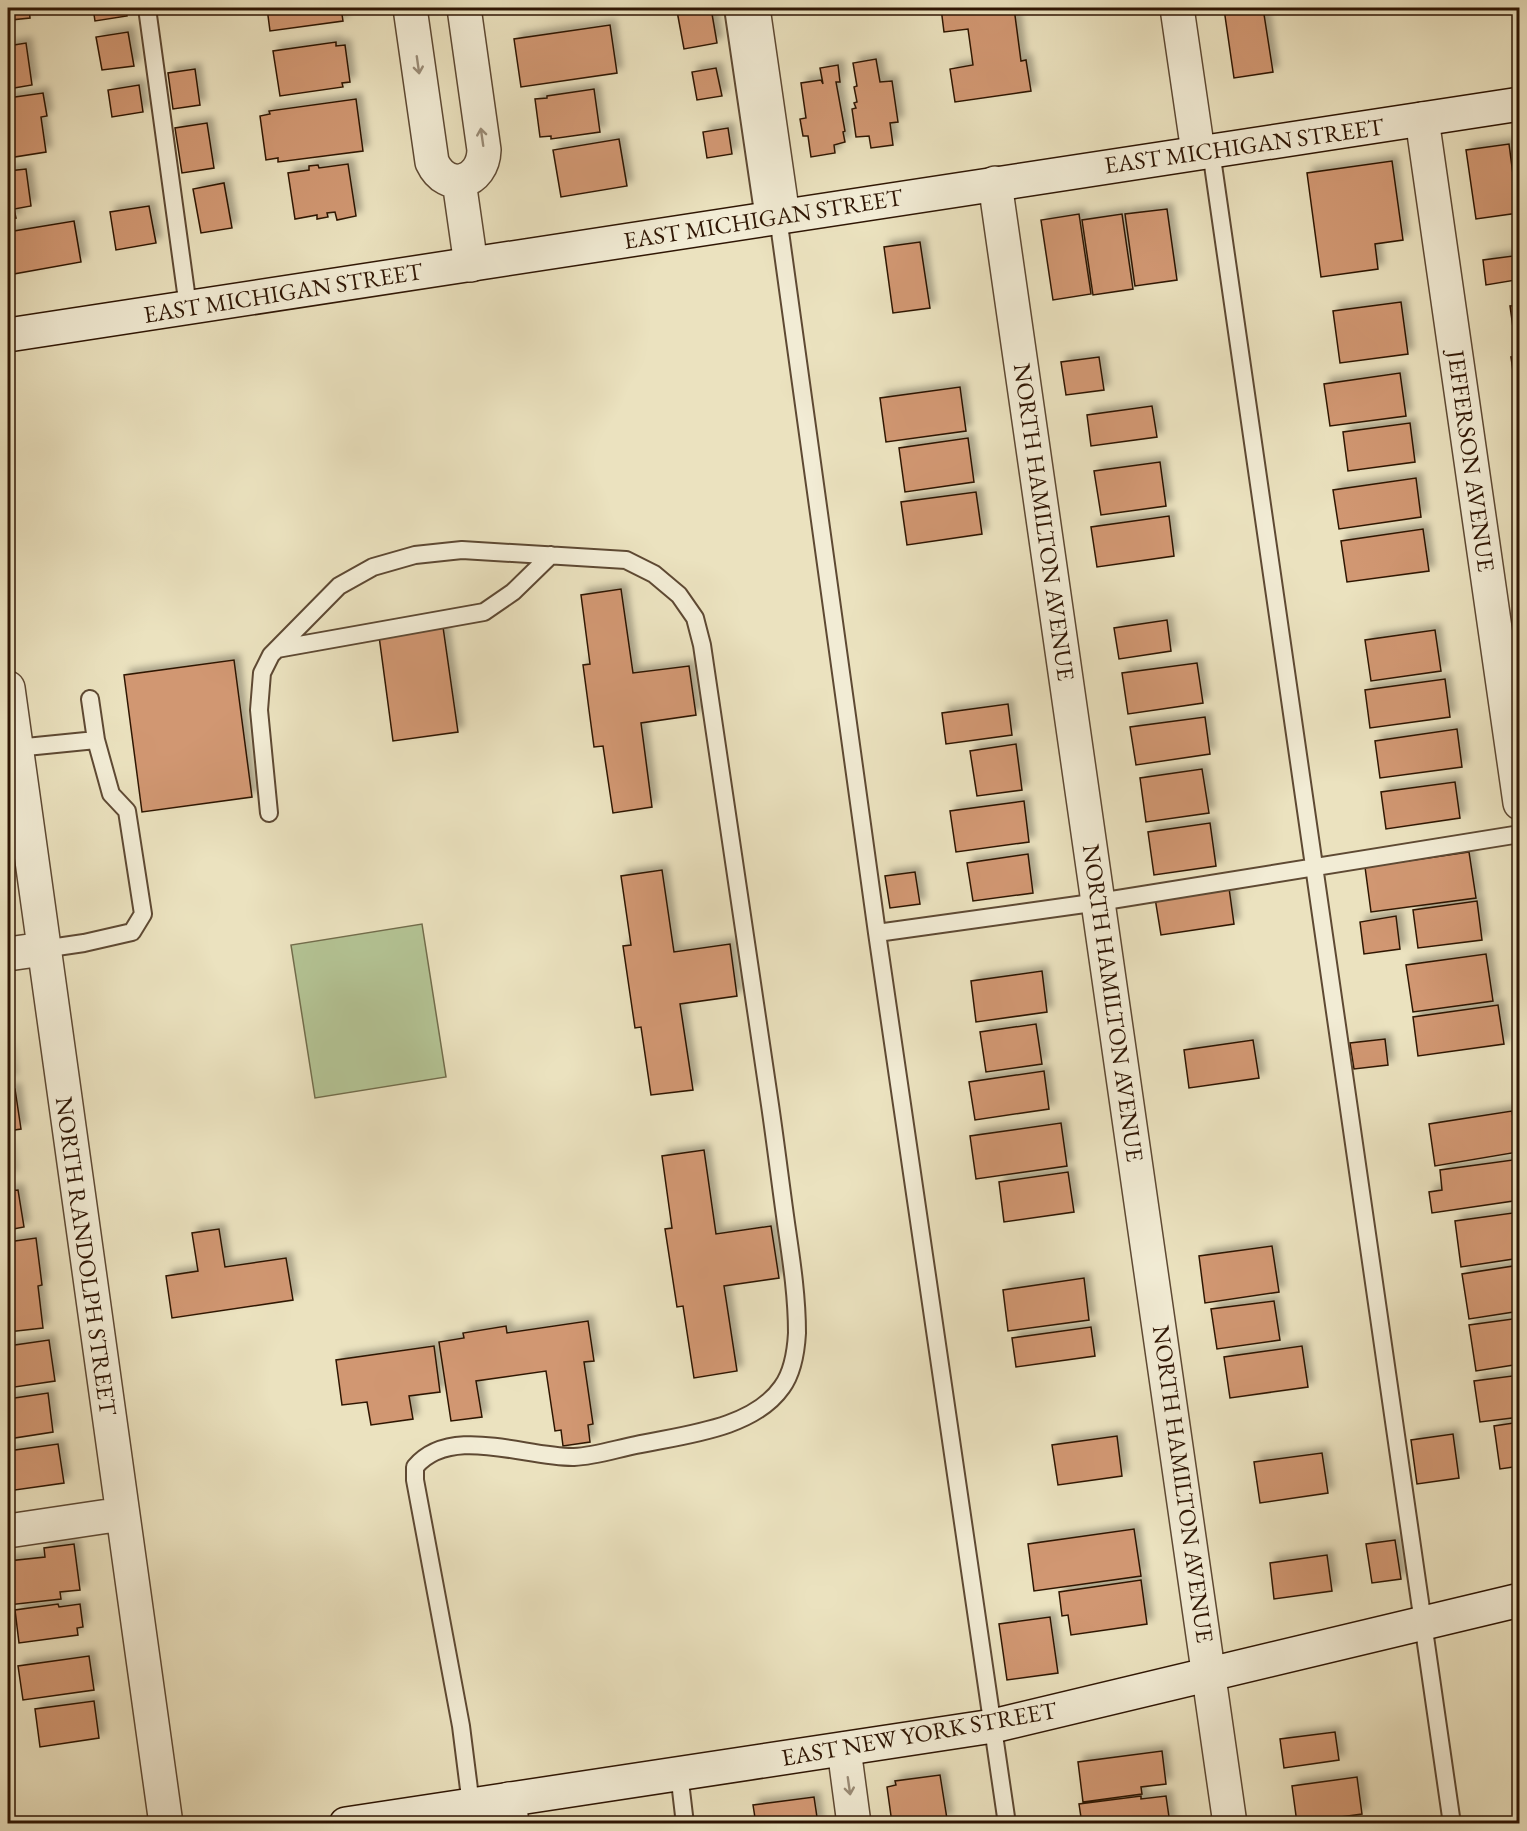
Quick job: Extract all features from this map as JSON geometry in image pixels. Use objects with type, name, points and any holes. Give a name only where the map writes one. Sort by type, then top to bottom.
[{"type":"street","points":[[410,8],[432,162],[436,171],[445,178],[459,181],[476,174],[484,160],[464,8]]},
{"type":"street","points":[[753,8],[775,217]]},
{"type":"street","points":[[1177,8],[1204,151]]},
{"type":"street","name":"EAST MICHIGAN STREET","points":[[8,336],[1520,104]]},
{"type":"street","name":"JEFFERSON AVENUE","points":[[1422,119],[1520,803]]},
{"type":"street","points":[[459,181],[471,264]]},
{"type":"street","name":"NORTH HAMILTON AVENUE","points":[[995,183],[1230,1824]]},
{"type":"street","name":"NORTH RANDOLPH STREET","points":[[8,688],[166,1824]]},
{"type":"street","points":[[8,954],[43,949]]},
{"type":"street","points":[[8,1530],[122,1514]]},
{"type":"street","name":"EAST NEW YORK STREET","points":[[346,1824],[471,1804],[510,1811],[679,1773],[993,1726],[1520,1600]]},
{"type":"street","points":[[844,1749],[854,1824]]},
{"type":"lane","points":[[147,8],[188,307]]},
{"type":"lane","points":[[733,8],[775,217],[1007,1824]]},
{"type":"lane","points":[[1204,151],[1313,868],[1452,1824]]},
{"type":"lane","points":[[269,813],[259,710],[262,673],[271,655],[339,586],[373,567],[415,555],[462,550],[626,560],[654,574],[679,595],[695,618],[702,645],[795,1284],[797,1334],[793,1365],[782,1387],[764,1406],[745,1418],[685,1435],[576,1457],[469,1444],[437,1450],[423,1458],[415,1467],[415,1480],[461,1726],[471,1804]]},
{"type":"lane","points":[[277,649],[484,612],[513,592],[551,555]]},
{"type":"lane","points":[[43,949],[132,932],[143,915],[127,811],[111,794],[96,740],[90,699]]},
{"type":"lane","points":[[16,748],[96,740]]},
{"type":"lane","points":[[877,933],[1099,902],[1520,834]]},
{"type":"lane","points":[[679,1773],[685,1824]]},
{"type":"green space","points":[[422,924],[446,1077],[315,1098],[291,945]]},
{"type":"building","points":[[8,8],[29,8],[30,18],[11,20],[12,23],[8,24]]},
{"type":"building","points":[[93,8],[125,8],[127,16],[95,21]]},
{"type":"building","points":[[267,8],[341,8],[343,21],[270,31]]},
{"type":"building","points":[[524,8],[550,8],[524,10]]},
{"type":"building","points":[[711,8],[717,43],[684,49],[677,11]]},
{"type":"building","points":[[941,8],[1014,8],[1021,61],[1026,60],[1031,91],[955,102],[950,69],[973,65],[968,29],[944,32]]},
{"type":"building","points":[[1263,8],[1273,72],[1234,78],[1224,9]]},
{"type":"building","points":[[610,25],[617,73],[521,87],[514,39]]},
{"type":"building","points":[[128,32],[134,66],[102,70],[96,37]]},
{"type":"building","points":[[336,42],[336,46],[345,45],[350,82],[342,83],[343,87],[280,96],[273,51]]},
{"type":"building","points":[[26,43],[32,85],[8,89],[8,46]]},
{"type":"building","points":[[876,59],[880,82],[892,81],[898,122],[890,123],[893,145],[871,148],[869,136],[856,137],[852,109],[856,108],[854,87],[857,86],[853,63]]},
{"type":"building","points":[[838,65],[840,82],[836,82],[845,142],[834,145],[835,153],[811,157],[808,136],[803,136],[800,119],[806,118],[801,83],[821,80],[823,84],[820,68]]},
{"type":"building","points":[[716,68],[722,96],[697,100],[692,72]]},
{"type":"building","points":[[195,69],[200,105],[173,109],[168,73]]},
{"type":"building","points":[[139,85],[143,112],[112,117],[108,90]]},
{"type":"building","points":[[594,89],[600,132],[551,139],[551,136],[540,137],[535,99]]},
{"type":"building","points":[[43,93],[47,116],[41,117],[46,152],[8,158],[8,98]]},
{"type":"building","points":[[356,99],[363,151],[278,162],[278,158],[266,160],[260,116],[270,114],[269,111]]},
{"type":"building","points":[[207,123],[214,168],[182,173],[175,128]]},
{"type":"building","points":[[728,128],[732,154],[707,158],[703,132]]},
{"type":"building","points":[[619,139],[627,186],[561,197],[553,150]]},
{"type":"building","points":[[1509,144],[1518,213],[1476,219],[1466,150]]},
{"type":"building","points":[[1392,161],[1403,240],[1375,244],[1378,269],[1321,277],[1307,173]]},
{"type":"building","points":[[348,164],[356,216],[337,220],[335,212],[327,213],[328,217],[317,219],[317,215],[295,219],[288,173],[309,170],[309,166],[318,165],[319,168]]},
{"type":"building","points":[[26,169],[31,206],[14,209],[16,218],[8,219],[8,171]]},
{"type":"building","points":[[224,183],[232,228],[201,233],[193,189]]},
{"type":"building","points":[[149,206],[156,243],[116,250],[110,212]]},
{"type":"building","points":[[1167,209],[1177,280],[1135,286],[1125,214]]},
{"type":"building","points":[[1079,214],[1091,294],[1053,300],[1041,220]]},
{"type":"building","points":[[1122,214],[1133,289],[1093,295],[1082,220]]},
{"type":"building","points":[[74,221],[81,262],[8,275],[8,232]]},
{"type":"building","points":[[920,242],[930,308],[893,313],[884,247]]},
{"type":"building","points":[[1513,256],[1516,280],[1486,285],[1483,260]]},
{"type":"building","points":[[1401,302],[1408,354],[1340,363],[1333,311]]},
{"type":"building","points":[[1520,305],[1520,349],[1516,349],[1510,306]]},
{"type":"building","points":[[1520,356],[1520,400],[1517,400],[1511,357]]},
{"type":"building","points":[[1099,357],[1104,390],[1066,395],[1061,362]]},
{"type":"building","points":[[1400,373],[1406,416],[1330,426],[1324,384]]},
{"type":"building","points":[[960,387],[966,431],[886,442],[880,398]]},
{"type":"building","points":[[1152,406],[1157,437],[1091,446],[1087,415]]},
{"type":"building","points":[[1410,423],[1415,462],[1348,471],[1343,432]]},
{"type":"building","points":[[968,438],[974,482],[905,492],[899,448]]},
{"type":"building","points":[[1160,462],[1166,506],[1101,515],[1094,471]]},
{"type":"building","points":[[1416,478],[1421,517],[1339,529],[1333,490]]},
{"type":"building","points":[[976,492],[982,534],[907,545],[901,502]]},
{"type":"building","points":[[1169,516],[1174,556],[1097,567],[1091,527]]},
{"type":"building","points":[[1423,529],[1429,571],[1347,582],[1341,541]]},
{"type":"building","points":[[621,589],[633,673],[689,666],[696,715],[641,723],[652,807],[613,813],[603,746],[594,747],[583,665],[590,664],[581,595]]},
{"type":"building","points":[[1167,620],[1171,651],[1119,659],[1114,628]]},
{"type":"building","points":[[443,627],[458,732],[393,741],[379,636]]},
{"type":"building","points":[[1435,630],[1441,671],[1371,681],[1365,640]]},
{"type":"building","points":[[234,660],[252,797],[142,812],[124,675]]},
{"type":"building","points":[[1197,663],[1203,703],[1128,714],[1122,673]]},
{"type":"building","points":[[1445,679],[1450,717],[1370,728],[1365,690]]},
{"type":"building","points":[[1008,704],[1012,735],[946,744],[942,713]]},
{"type":"building","points":[[1205,717],[1210,754],[1136,765],[1130,727]]},
{"type":"building","points":[[1457,729],[1462,767],[1380,778],[1375,741]]},
{"type":"building","points":[[1016,744],[1022,790],[977,796],[970,751]]},
{"type":"building","points":[[1202,769],[1209,813],[1146,822],[1140,778]]},
{"type":"building","points":[[1455,782],[1460,818],[1386,829],[1381,792]]},
{"type":"building","points":[[1024,801],[1029,842],[956,852],[950,811]]},
{"type":"building","points":[[1210,823],[1216,866],[1154,875],[1148,832]]},
{"type":"building","points":[[1469,852],[1476,898],[1371,912],[1365,867]]},
{"type":"building","points":[[1028,854],[1033,893],[973,901],[967,863]]},
{"type":"building","points":[[662,870],[674,952],[730,944],[737,996],[680,1004],[693,1090],[651,1095],[641,1027],[635,1028],[623,946],[631,945],[621,876]]},
{"type":"building","points":[[915,872],[920,904],[890,908],[885,876]]},
{"type":"building","points":[[1229,888],[1234,924],[1161,935],[1155,898]]},
{"type":"building","points":[[1477,901],[1482,940],[1418,948],[1413,910]]},
{"type":"building","points":[[1396,916],[1400,949],[1364,954],[1360,922]]},
{"type":"building","points":[[1486,954],[1493,1001],[1413,1012],[1406,965]]},
{"type":"building","points":[[1042,971],[1047,1012],[976,1022],[971,981]]},
{"type":"building","points":[[1498,1005],[1504,1044],[1418,1056],[1413,1017]]},
{"type":"building","points":[[1036,1024],[1042,1064],[986,1072],[980,1032]]},
{"type":"building","points":[[1385,1039],[1388,1065],[1354,1069],[1350,1043]]},
{"type":"building","points":[[1253,1040],[1259,1078],[1189,1088],[1184,1050]]},
{"type":"building","points":[[8,1050],[12,1080],[8,1080]]},
{"type":"building","points":[[1044,1071],[1049,1109],[975,1120],[969,1082]]},
{"type":"building","points":[[15,1089],[21,1129],[8,1131],[8,1090]]},
{"type":"building","points":[[1512,1111],[1518,1152],[1435,1166],[1429,1124]]},
{"type":"building","points":[[1061,1123],[1067,1166],[976,1179],[970,1136]]},
{"type":"building","points":[[8,1147],[12,1176],[8,1176]]},
{"type":"building","points":[[704,1150],[716,1234],[771,1226],[779,1278],[724,1286],[737,1371],[694,1378],[683,1306],[677,1307],[665,1229],[672,1228],[662,1156]]},
{"type":"building","points":[[1520,1159],[1520,1200],[1432,1213],[1429,1192],[1442,1190],[1440,1170]]},
{"type":"building","points":[[1068,1172],[1074,1212],[1004,1222],[999,1182]]},
{"type":"building","points":[[18,1190],[24,1227],[8,1230],[8,1191]]},
{"type":"building","points":[[1520,1212],[1520,1258],[1461,1267],[1455,1221]]},
{"type":"building","points":[[219,1229],[225,1267],[286,1258],[293,1300],[172,1318],[166,1276],[198,1271],[192,1233]]},
{"type":"building","points":[[36,1238],[42,1285],[38,1286],[43,1328],[8,1332],[8,1242]]},
{"type":"building","points":[[1272,1246],[1279,1292],[1205,1303],[1199,1256]]},
{"type":"building","points":[[1520,1265],[1520,1311],[1469,1319],[1462,1274]]},
{"type":"building","points":[[1084,1278],[1089,1320],[1008,1331],[1003,1290]]},
{"type":"building","points":[[1274,1301],[1280,1340],[1217,1349],[1211,1309]]},
{"type":"building","points":[[1520,1318],[1520,1364],[1476,1371],[1469,1325]]},
{"type":"building","points":[[588,1321],[594,1361],[584,1362],[593,1424],[588,1425],[590,1442],[563,1446],[561,1430],[555,1431],[546,1371],[476,1381],[482,1417],[451,1421],[439,1342],[464,1338],[463,1333],[506,1326],[507,1333]]},
{"type":"building","points":[[1091,1327],[1095,1356],[1016,1367],[1012,1338]]},
{"type":"building","points":[[49,1340],[55,1381],[8,1388],[8,1346]]},
{"type":"building","points":[[434,1346],[440,1392],[409,1396],[413,1419],[371,1425],[367,1402],[342,1405],[336,1360]]},
{"type":"building","points":[[1302,1346],[1308,1387],[1230,1398],[1224,1357]]},
{"type":"building","points":[[1520,1375],[1520,1417],[1480,1422],[1474,1381]]},
{"type":"building","points":[[48,1393],[53,1432],[8,1439],[8,1399]]},
{"type":"building","points":[[1520,1422],[1520,1466],[1500,1469],[1494,1426]]},
{"type":"building","points":[[1453,1434],[1459,1478],[1417,1484],[1411,1440]]},
{"type":"building","points":[[1117,1436],[1122,1476],[1058,1485],[1052,1445]]},
{"type":"building","points":[[58,1444],[64,1483],[8,1491],[8,1451]]},
{"type":"building","points":[[1322,1453],[1328,1493],[1260,1503],[1254,1462]]},
{"type":"building","points":[[1134,1529],[1141,1576],[1034,1591],[1028,1544]]},
{"type":"building","points":[[1395,1540],[1401,1579],[1372,1583],[1366,1544]]},
{"type":"building","points":[[74,1544],[80,1590],[60,1592],[61,1599],[8,1605],[8,1561],[45,1557],[44,1548]]},
{"type":"building","points":[[1327,1555],[1332,1591],[1274,1599],[1270,1563]]},
{"type":"building","points":[[1141,1580],[1147,1624],[1071,1635],[1068,1615],[1062,1616],[1059,1592]]},
{"type":"building","points":[[58,1604],[59,1607],[80,1604],[83,1627],[77,1628],[78,1635],[19,1643],[15,1610]]},
{"type":"building","points":[[1050,1617],[1058,1673],[1007,1680],[999,1624]]},
{"type":"building","points":[[89,1656],[94,1690],[23,1700],[18,1666]]},
{"type":"building","points":[[94,1701],[99,1738],[40,1747],[35,1709]]},
{"type":"building","points":[[1335,1732],[1339,1760],[1284,1768],[1280,1739]]},
{"type":"building","points":[[1162,1751],[1166,1784],[1141,1787],[1142,1794],[1083,1802],[1078,1762]]},
{"type":"building","points":[[940,1775],[947,1819],[916,1824],[905,1824],[905,1821],[892,1823],[887,1787],[896,1785],[895,1781]]},
{"type":"building","points":[[1357,1777],[1362,1814],[1297,1823],[1292,1786]]},
{"type":"building","points":[[1141,1796],[1141,1799],[1166,1796],[1170,1824],[1082,1824],[1079,1804]]},
{"type":"building","points":[[814,1797],[818,1824],[756,1824],[753,1805]]}]
